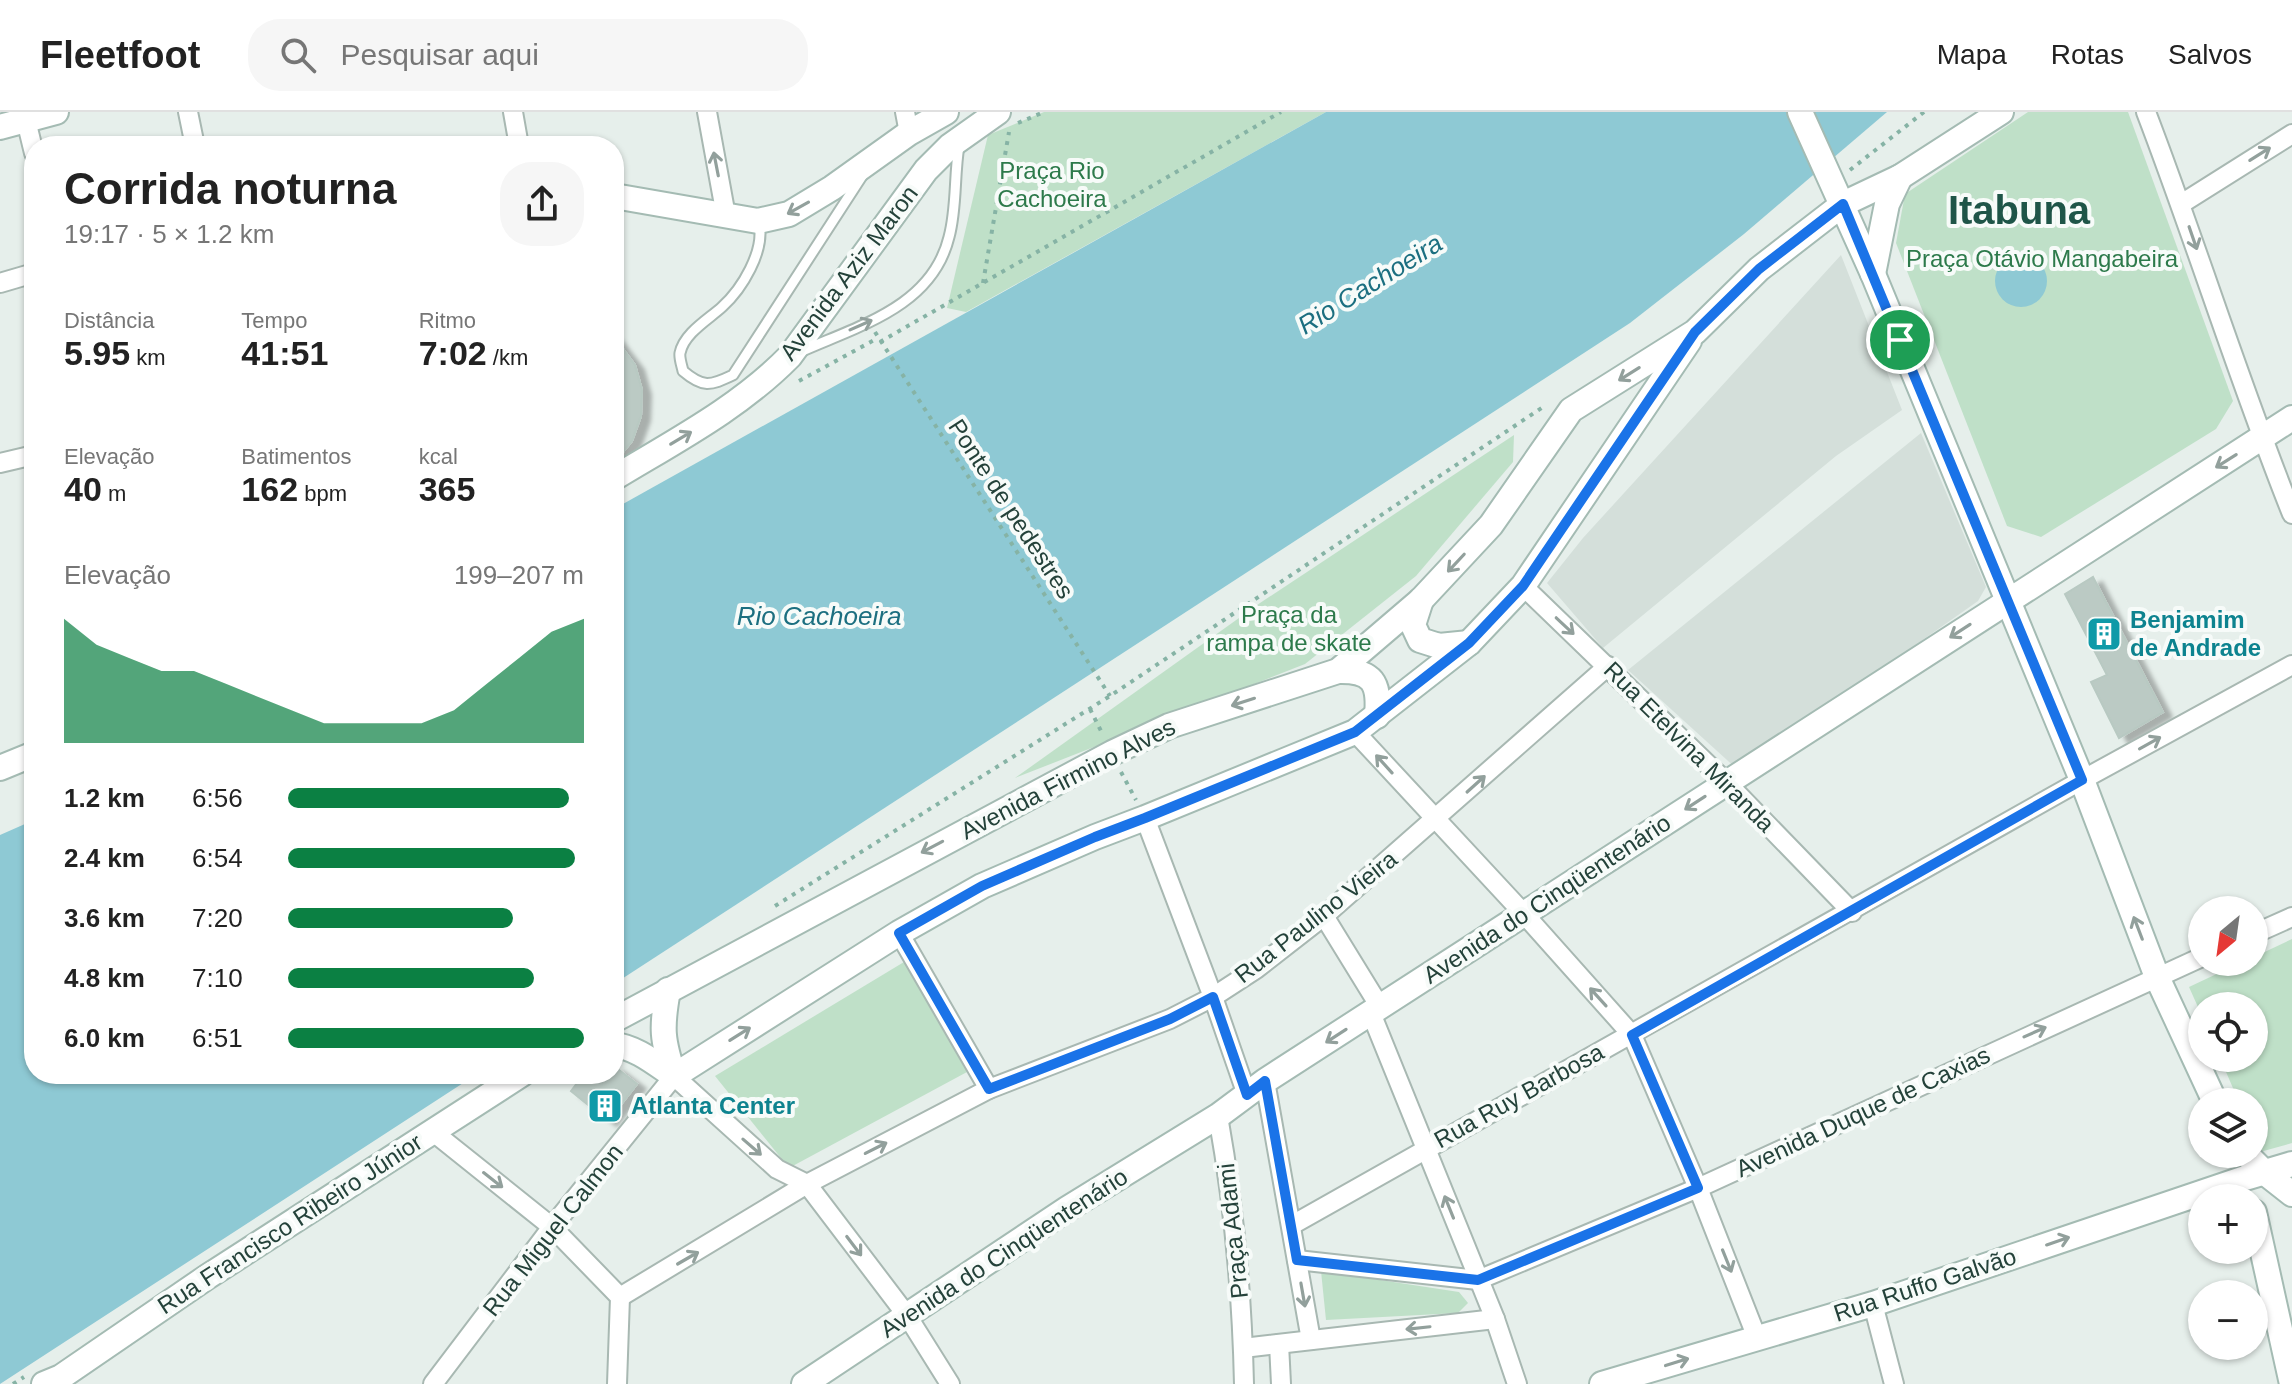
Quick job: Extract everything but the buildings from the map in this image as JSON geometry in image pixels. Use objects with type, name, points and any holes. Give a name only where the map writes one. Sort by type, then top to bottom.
[{"type":"main road","points":[[0,127],[24,116],[56,112]]},
{"type":"main road","name":"Avenida Aziz Maron","points":[[624,198],[758,221],[789,214],[873,160],[907,122],[946,112]]},
{"type":"main road","points":[[1800,112],[1873,274],[2082,780],[2157,977],[2209,1088]]},
{"type":"main road","name":"Avenida Firmino Alves","points":[[674,1076],[899,933],[982,886],[1355,732],[1469,643],[1523,586],[1695,332],[1759,269],[1832,185],[1900,177],[2001,112]]},
{"type":"main road","name":"Avenida Aziz Maron","points":[[624,472],[713,419],[771,376],[790,356],[926,170],[960,138],[1002,123]]},
{"type":"main road","points":[[1873,274],[1887,204],[1900,177]]},
{"type":"main road","name":"Avenida Firmino Alves","points":[[668,990],[1027,797],[1169,726],[1338,671],[1421,600],[1491,525],[1571,410],[1695,332]]},
{"type":"main road","name":"Avenida do Cinqüentenário","points":[[804,1384],[1067,1209],[1218,1116],[1375,1010],[2292,418]]},
{"type":"main road","points":[[1421,600],[1413,625],[1420,640],[1439,646],[1469,643]]},
{"type":"main road","points":[[1338,671],[1358,670],[1372,681],[1379,694],[1377,716]]},
{"type":"main road","points":[[0,768],[24,758]]},
{"type":"main road","points":[[624,1014],[668,990]]},
{"type":"main road","points":[[668,990],[662,1018],[662,1041],[674,1076]]},
{"type":"main road","points":[[624,1046],[674,1076]]},
{"type":"main road","name":"Rua Francisco Ribeiro Júnior","points":[[54,1382],[207,1277],[506,1084]]},
{"type":"main road","name":"Rua Ruffo Galvão","points":[[1602,1384],[1643,1378],[2292,1164]]},
{"type":"main road","points":[[2251,1175],[2292,1196]]},
{"type":"main road","points":[[2268,1212],[2275,1204],[2292,1196]]},
{"type":"main road","points":[[2265,1264],[2292,1384]]},
{"type":"street","points":[[188,112],[193,136]]},
{"type":"street","points":[[513,112],[517,136]]},
{"type":"street","points":[[707,112],[726,216]]},
{"type":"street","points":[[2146,112],[2181,204],[2261,438],[2292,514]]},
{"type":"street","points":[[24,116],[29,136]]},
{"type":"street","points":[[2181,204],[2292,134]]},
{"type":"street","points":[[0,283],[24,276]]},
{"type":"street","points":[[0,463],[24,457]]},
{"type":"street","name":"Rua Etelvina Miranda","points":[[1523,586],[1726,782],[1852,912]]},
{"type":"street","name":"Rua Ruy Barbosa","points":[[1292,1225],[2292,665]]},
{"type":"street","name":"Rua Paulino Vieira","points":[[620,1297],[807,1184],[989,1089],[1170,1019],[1213,997],[1256,969],[1324,916],[1608,666]]},
{"type":"street","points":[[1355,732],[1632,1035],[1698,1188],[1757,1338]]},
{"type":"street","points":[[1145,818],[1213,997],[1256,1088],[1292,1225],[1311,1340]]},
{"type":"street","points":[[1324,916],[1375,1010],[1426,1148],[1495,1319],[1517,1384]]},
{"type":"street","points":[[2268,928],[2292,917]]},
{"type":"street","points":[[899,933],[989,1089]]},
{"type":"street","name":"Avenida Duque de Caxias","points":[[1478,1280],[1698,1188],[2188,963]]},
{"type":"street","points":[[674,1076],[777,1169],[807,1184],[908,1317],[950,1384]]},
{"type":"street","name":"Rua Miguel Calmon","points":[[433,1384],[552,1227],[674,1076]]},
{"type":"street","name":"Praça Adami","points":[[1218,1116],[1231,1188],[1244,1384]]},
{"type":"street","points":[[432,1131],[552,1227],[620,1297],[617,1384]]},
{"type":"street","points":[[1297,1260],[1478,1280]]},
{"type":"street","points":[[1873,1304],[1894,1384]]},
{"type":"street","points":[[1243,1348],[1495,1319]]},
{"type":"street","points":[[1279,1344],[1281,1384]]},
{"type":"lane","points":[[790,356],[870,322],[907,302],[934,275],[949,237],[960,138]]},
{"type":"lane","points":[[758,221],[762,236],[741,284],[726,304],[690,335],[680,352],[683,371],[697,383],[714,384],[733,375],[873,160]]},
{"type":"path","points":[[983,283],[1002,123],[1044,112]]},
{"type":"path","points":[[817,370],[983,283],[1281,112]]},
{"type":"path","points":[[1832,185],[1924,112]]},
{"type":"path","name":"Ponte de pedestres","points":[[870,322],[1110,696]]},
{"type":"path","points":[[773,908],[1110,696],[1557,398]]},
{"type":"shaded area","points":[[1841,255],[1902,410],[1836,456],[1603,648],[1547,583],[1583,538]]},
{"type":"shaded area","points":[[1921,433],[1986,587],[1978,601],[1738,770],[1628,670]]},
{"type":"green space","name":"Praça Rio Cachoeira","points":[[1044,112],[1326,112],[966,312],[947,308],[988,135]]},
{"type":"green space","name":"Praça Otávio Mangabeira","points":[[2028,112],[2128,112],[2233,401],[2216,429],[2041,537],[2007,526],[1896,243],[1905,194]]},
{"type":"green space","name":"Praça da rampa de skate","points":[[1514,435],[1513,462],[1416,576],[1305,664],[1015,778],[1260,603]]},
{"type":"green space","points":[[2292,939],[2292,1143],[2268,1150],[2268,1088],[2233,1088],[2226,1072],[2268,1072],[2268,992],[2191,992],[2189,987],[2212,976],[2268,976],[2268,950]]},
{"type":"green space","points":[[904,962],[967,1072],[789,1168],[715,1076]]},
{"type":"green space","points":[[1321,1271],[1459,1292],[1468,1303],[1458,1313],[1326,1320]]},
{"type":"water","name":"Rio Cachoeira","points":[[1326,112],[1887,112],[1744,234],[1630,323],[624,977],[624,503]]},
{"type":"water","points":[[2021,255],[2040,262],[2047,281],[2040,300],[2021,307],[2002,300],[1995,281],[2002,262]]},
{"type":"water","points":[[24,824],[24,1084],[462,1084],[0,1384],[0,835]]},
{"type":"place","name":"Benjamim de Andrade","points":[[2104,634]]},
{"type":"place","name":"Atlanta Center","points":[[605,1106]]},
{"type":"district","name":"Itabuna","points":[[2019,210]]},
{"type":"route","points":[[1843,204],[1900,340],[2082,780],[1632,1035],[1698,1188],[1478,1280],[1297,1260],[1265,1081],[1247,1095],[1213,997],[1170,1019],[989,1089],[899,933],[982,886],[1355,732],[1377,716],[1469,643],[1523,586],[1695,332],[1759,269],[1843,204]]}]
